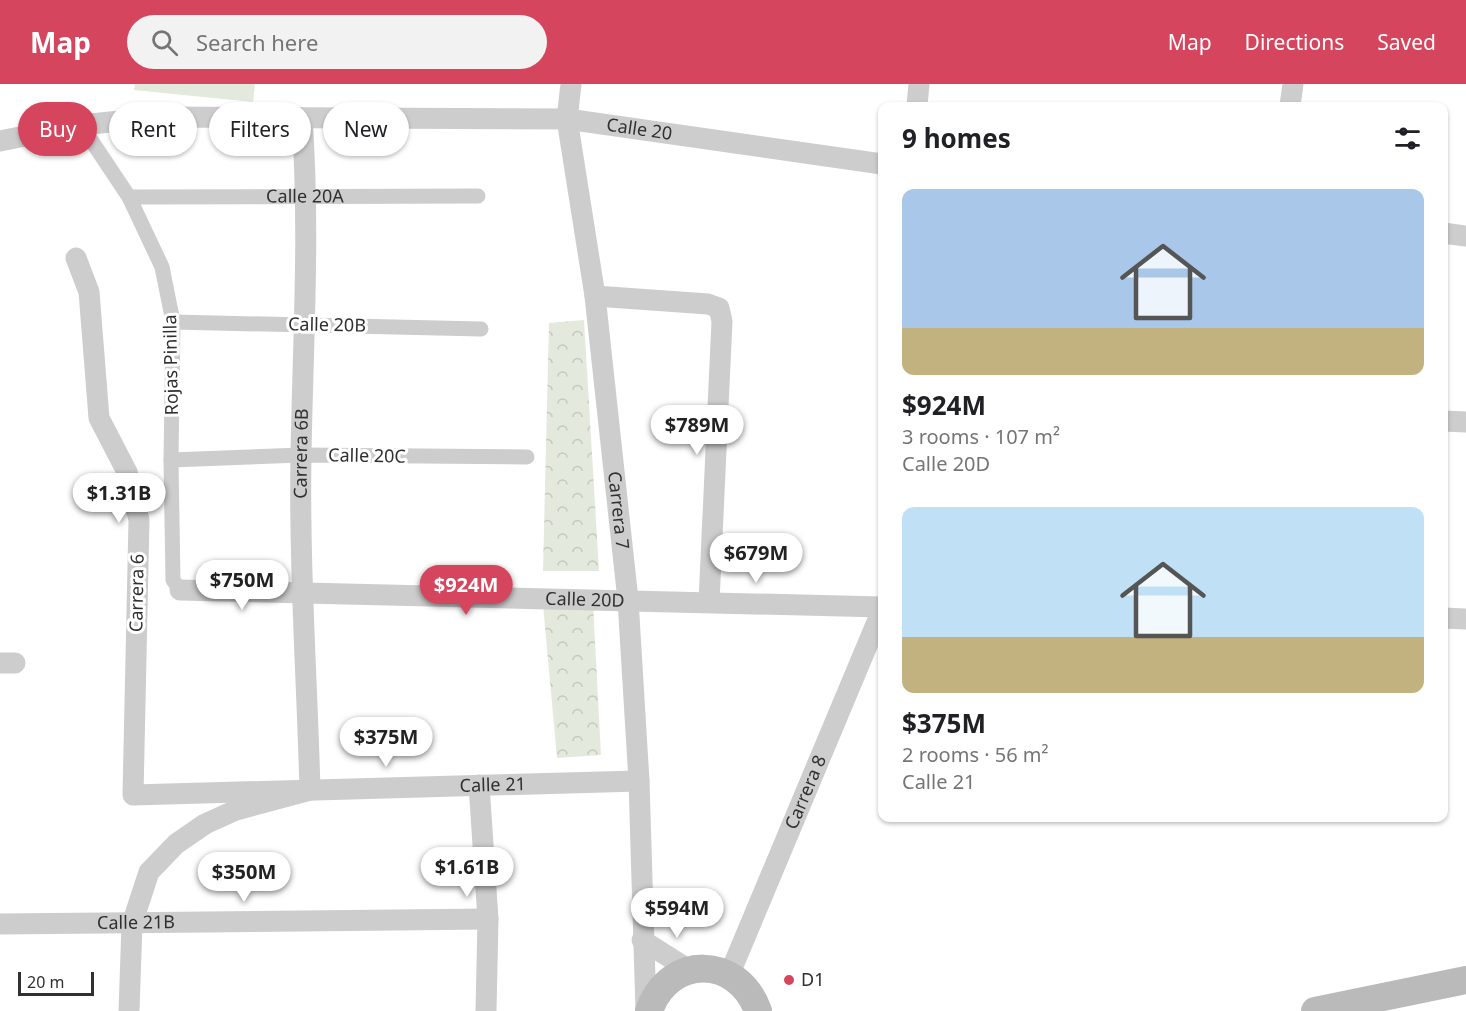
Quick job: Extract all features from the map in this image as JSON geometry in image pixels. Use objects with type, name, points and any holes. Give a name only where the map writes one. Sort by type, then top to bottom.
[{"type":"main road","points":[[648,1011],[665,984],[677,975],[691,970],[705,969],[730,973],[760,1007]]},
{"type":"main road","points":[[1315,1011],[1466,980]]},
{"type":"street","name":"Carrera 7","points":[[571,84],[567,119],[595,296],[628,600],[639,781],[642,940],[648,1011]]},
{"type":"street","points":[[917,102],[919,84]]},
{"type":"street","points":[[1291,102],[1293,84]]},
{"type":"street","name":"Calle 20","points":[[97,123],[159,117],[209,117]]},
{"type":"street","name":"Calle 20","points":[[311,118],[567,119],[878,163]]},
{"type":"street","name":"Calle 20","points":[[0,141],[18,137]]},
{"type":"street","name":"Rojas Pinilla","points":[[97,149],[129,197],[162,267],[173,322],[171,460],[173,580],[180,590]]},
{"type":"street","name":"Carrera 6B","points":[[305,156],[308,197],[307,324],[301,455],[310,790]]},
{"type":"street","name":"Calle 20A","points":[[129,197],[478,196]]},
{"type":"street","points":[[1448,234],[1466,236]]},
{"type":"street","name":"Carrera 6","points":[[76,258],[89,292],[99,418],[127,472],[138,520],[133,795]]},
{"type":"street","points":[[595,296],[708,304],[719,308],[722,321],[709,602]]},
{"type":"street","name":"Calle 20B","points":[[173,322],[481,329]]},
{"type":"street","points":[[1448,421],[1466,422]]},
{"type":"street","name":"Calle 20C","points":[[171,460],[301,455],[527,457]]},
{"type":"street","name":"Calle 20D","points":[[180,590],[878,608]]},
{"type":"street","name":"Carrera 8","points":[[730,973],[878,618]]},
{"type":"street","points":[[1448,618],[1466,619]]},
{"type":"street","name":"Calle 21","points":[[133,795],[639,781]]},
{"type":"street","points":[[479,785],[488,919],[486,1011]]},
{"type":"street","name":"Calle 21","points":[[132,924],[149,872],[176,844],[205,824],[236,810],[310,790]]},
{"type":"street","name":"Calle 21B","points":[[0,924],[488,919]]},
{"type":"street","points":[[129,1011],[132,924]]},
{"type":"street","points":[[642,940],[691,970]]},
{"type":"green space","points":[[135,84],[255,84],[253,102],[134,90]]},
{"type":"green space","points":[[584,320],[599,571],[543,571],[549,323]]},
{"type":"green space","points":[[593,604],[601,755],[557,758],[543,605]]},
{"type":"place","name":"D1","points":[[789,980]]}]
